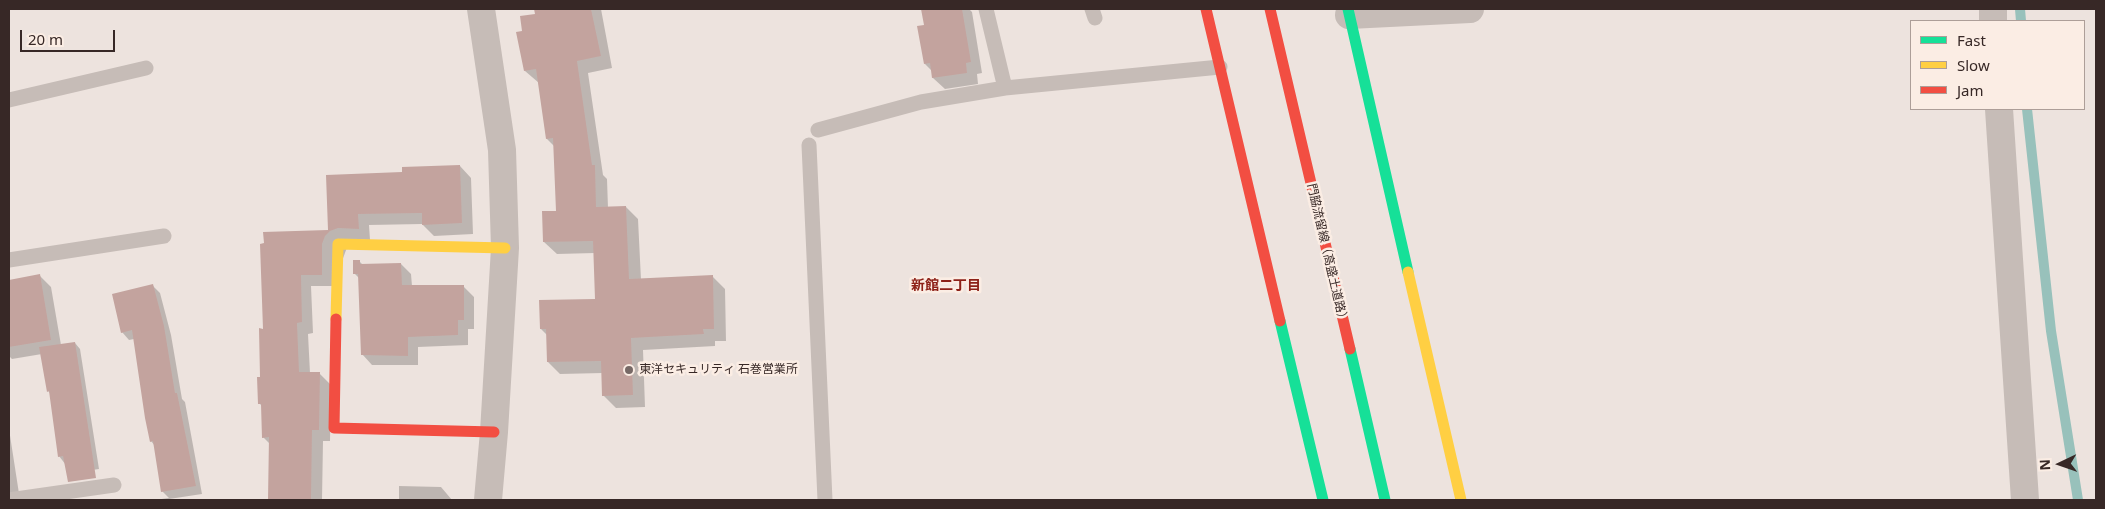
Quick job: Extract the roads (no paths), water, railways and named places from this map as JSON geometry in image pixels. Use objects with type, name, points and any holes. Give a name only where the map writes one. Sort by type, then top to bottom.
[{"type":"street","points":[[481,9],[502,150],[505,248],[488,500]]},
{"type":"street","points":[[1206,9],[1323,500]]},
{"type":"street","name":"門脇流留線（高盛土道路）","points":[[1270,9],[1385,500]]},
{"type":"street","points":[[1461,500],[1349,12],[1470,9]]},
{"type":"street","points":[[1999,110],[2025,500]]},
{"type":"street","points":[[494,432],[334,428],[338,244],[505,248]]},
{"type":"lane","points":[[986,9],[1005,88]]},
{"type":"lane","points":[[818,130],[921,102],[1005,88],[1220,67]]},
{"type":"lane","points":[[9,100],[146,68]]},
{"type":"lane","points":[[809,145],[825,500]]},
{"type":"lane","points":[[9,260],[164,236]]},
{"type":"lane","points":[[9,500],[114,485]]},
{"type":"waterway","points":[[2020,9],[2021,20]]},
{"type":"waterway","points":[[2027,110],[2051,331],[2078,500]]},
{"type":"place","name":"東洋セキュリティ 石巻営業所","points":[[629,370]]},
{"type":"district","name":"新館二丁目","points":[[946,286]]}]
